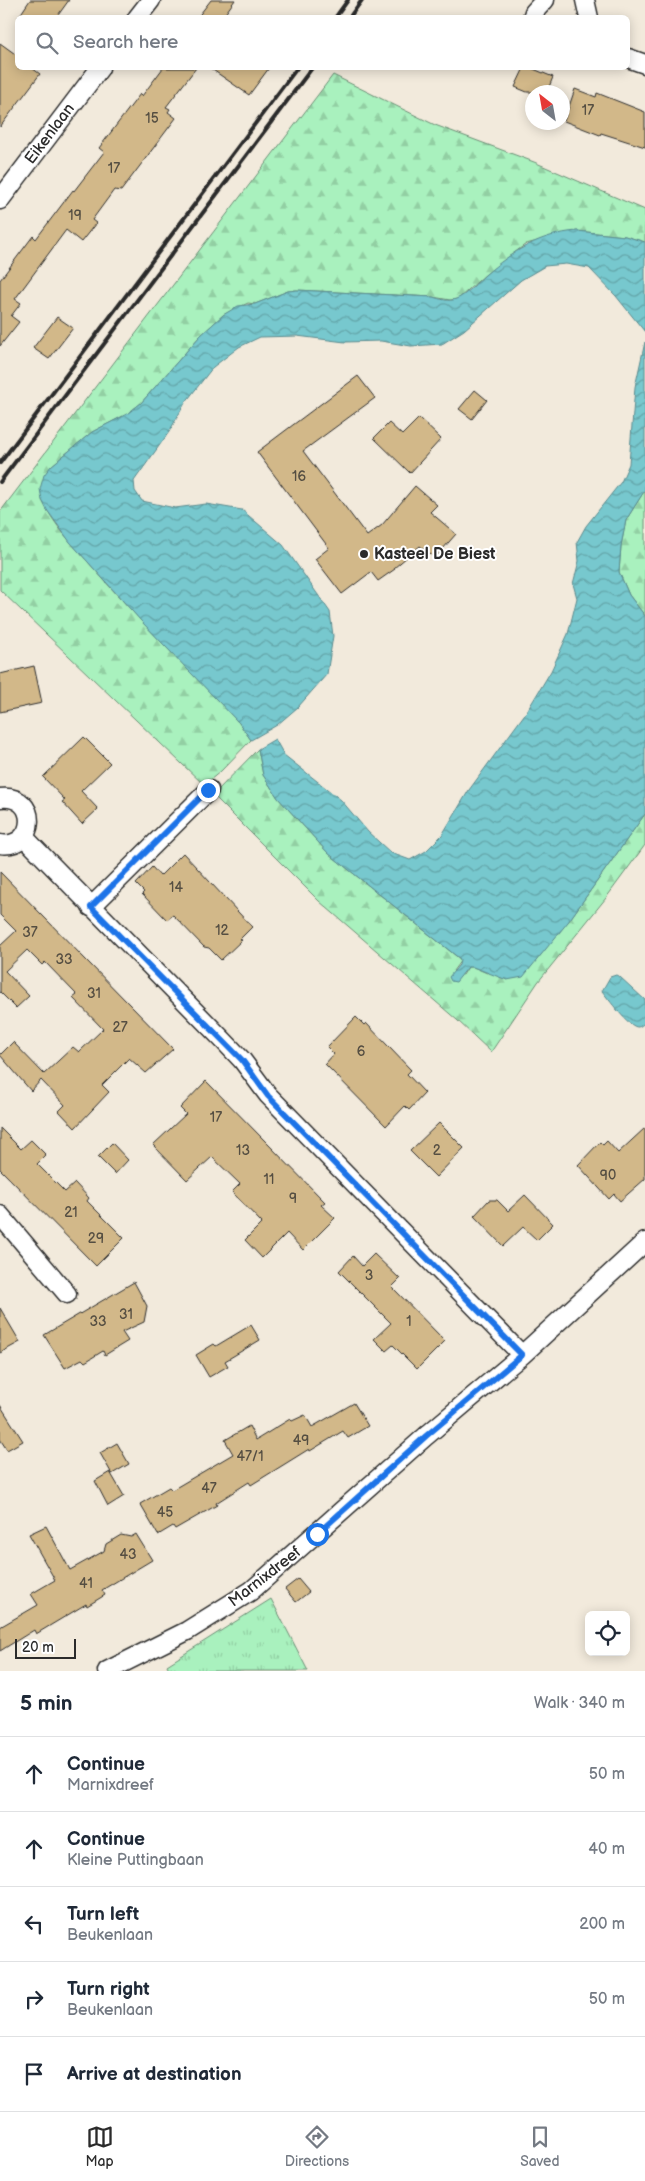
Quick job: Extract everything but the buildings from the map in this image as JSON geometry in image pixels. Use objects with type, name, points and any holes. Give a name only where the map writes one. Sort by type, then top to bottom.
[{"type":"street","points":[[139,15],[151,0]]},
{"type":"street","points":[[533,15],[544,0]]},
{"type":"street","points":[[585,0],[588,15]]},
{"type":"street","points":[[630,59],[645,64]]},
{"type":"street","name":"Eikenlaan","points":[[0,200],[98,70]]},
{"type":"street","points":[[91,907],[208,790]]},
{"type":"street","points":[[0,798],[15,799],[26,808],[30,823],[24,836],[10,844],[0,844]]},
{"type":"street","points":[[24,836],[91,907],[242,1060],[268,1096],[522,1355]]},
{"type":"street","points":[[0,1215],[66,1294]]},
{"type":"street","name":"Marnixdreef","points":[[107,1671],[187,1631],[251,1591],[426,1436],[522,1355],[645,1242]]},
{"type":"green space","points":[[333,75],[435,125],[534,162],[645,210],[645,242],[625,236],[577,231],[526,244],[486,274],[458,299],[297,290],[288,291],[255,304],[248,303],[223,315],[200,336],[141,403],[127,414],[92,432],[51,466],[42,500],[59,528],[130,609],[239,723],[251,740],[221,771],[204,785],[0,590],[0,512]]},
{"type":"green space","points":[[645,490],[645,616],[629,595],[619,572],[626,520]]},
{"type":"green space","points":[[258,749],[263,775],[278,798],[328,853],[461,960],[453,971],[463,975],[468,967],[473,967],[487,973],[568,922],[645,814],[645,845],[606,898],[538,982],[491,1052],[457,1020],[319,901],[213,795]]},
{"type":"green space","points":[[271,1599],[308,1671],[170,1671],[167,1665]]},
{"type":"water","points":[[577,231],[625,236],[645,242],[645,332],[616,296],[589,268],[566,264],[545,266],[521,280],[464,330],[442,344],[411,346],[381,341],[345,342],[297,336],[260,337],[239,347],[213,367],[185,403],[169,432],[134,481],[135,491],[142,501],[175,508],[206,504],[242,510],[283,545],[330,612],[333,636],[327,674],[298,707],[277,725],[251,740],[239,723],[141,621],[70,542],[42,500],[40,489],[44,475],[51,466],[92,432],[127,414],[141,403],[200,336],[223,315],[238,306],[255,304],[288,291],[297,290],[433,297],[453,300],[464,295],[485,275],[517,251],[551,236]]},
{"type":"water","points":[[645,342],[645,490],[626,520],[619,572],[629,595],[645,616],[645,814],[568,922],[523,977],[507,980],[473,967],[468,967],[456,982],[451,981],[449,977],[459,965],[460,959],[328,853],[278,798],[263,775],[258,749],[275,739],[284,755],[341,800],[368,832],[391,853],[410,860],[426,851],[442,835],[469,790],[527,711],[551,671],[568,634],[577,598],[573,584],[579,561],[577,542],[586,526],[621,482],[629,464],[635,387]]},
{"type":"water","points":[[616,975],[645,1000],[645,1023],[640,1027],[629,1023],[602,991],[610,977]]},
{"type":"railway","points":[[337,15],[348,0]]},
{"type":"railway","points":[[351,15],[362,0]]},
{"type":"railway","points":[[0,463],[295,70]]},
{"type":"railway","points":[[0,482],[310,70]]},
{"type":"place","name":"Kasteel De Biest","points":[[364,554]]},
{"type":"route","points":[[208,790],[91,907],[242,1060],[268,1096],[522,1355],[426,1436],[317,1534]]}]
